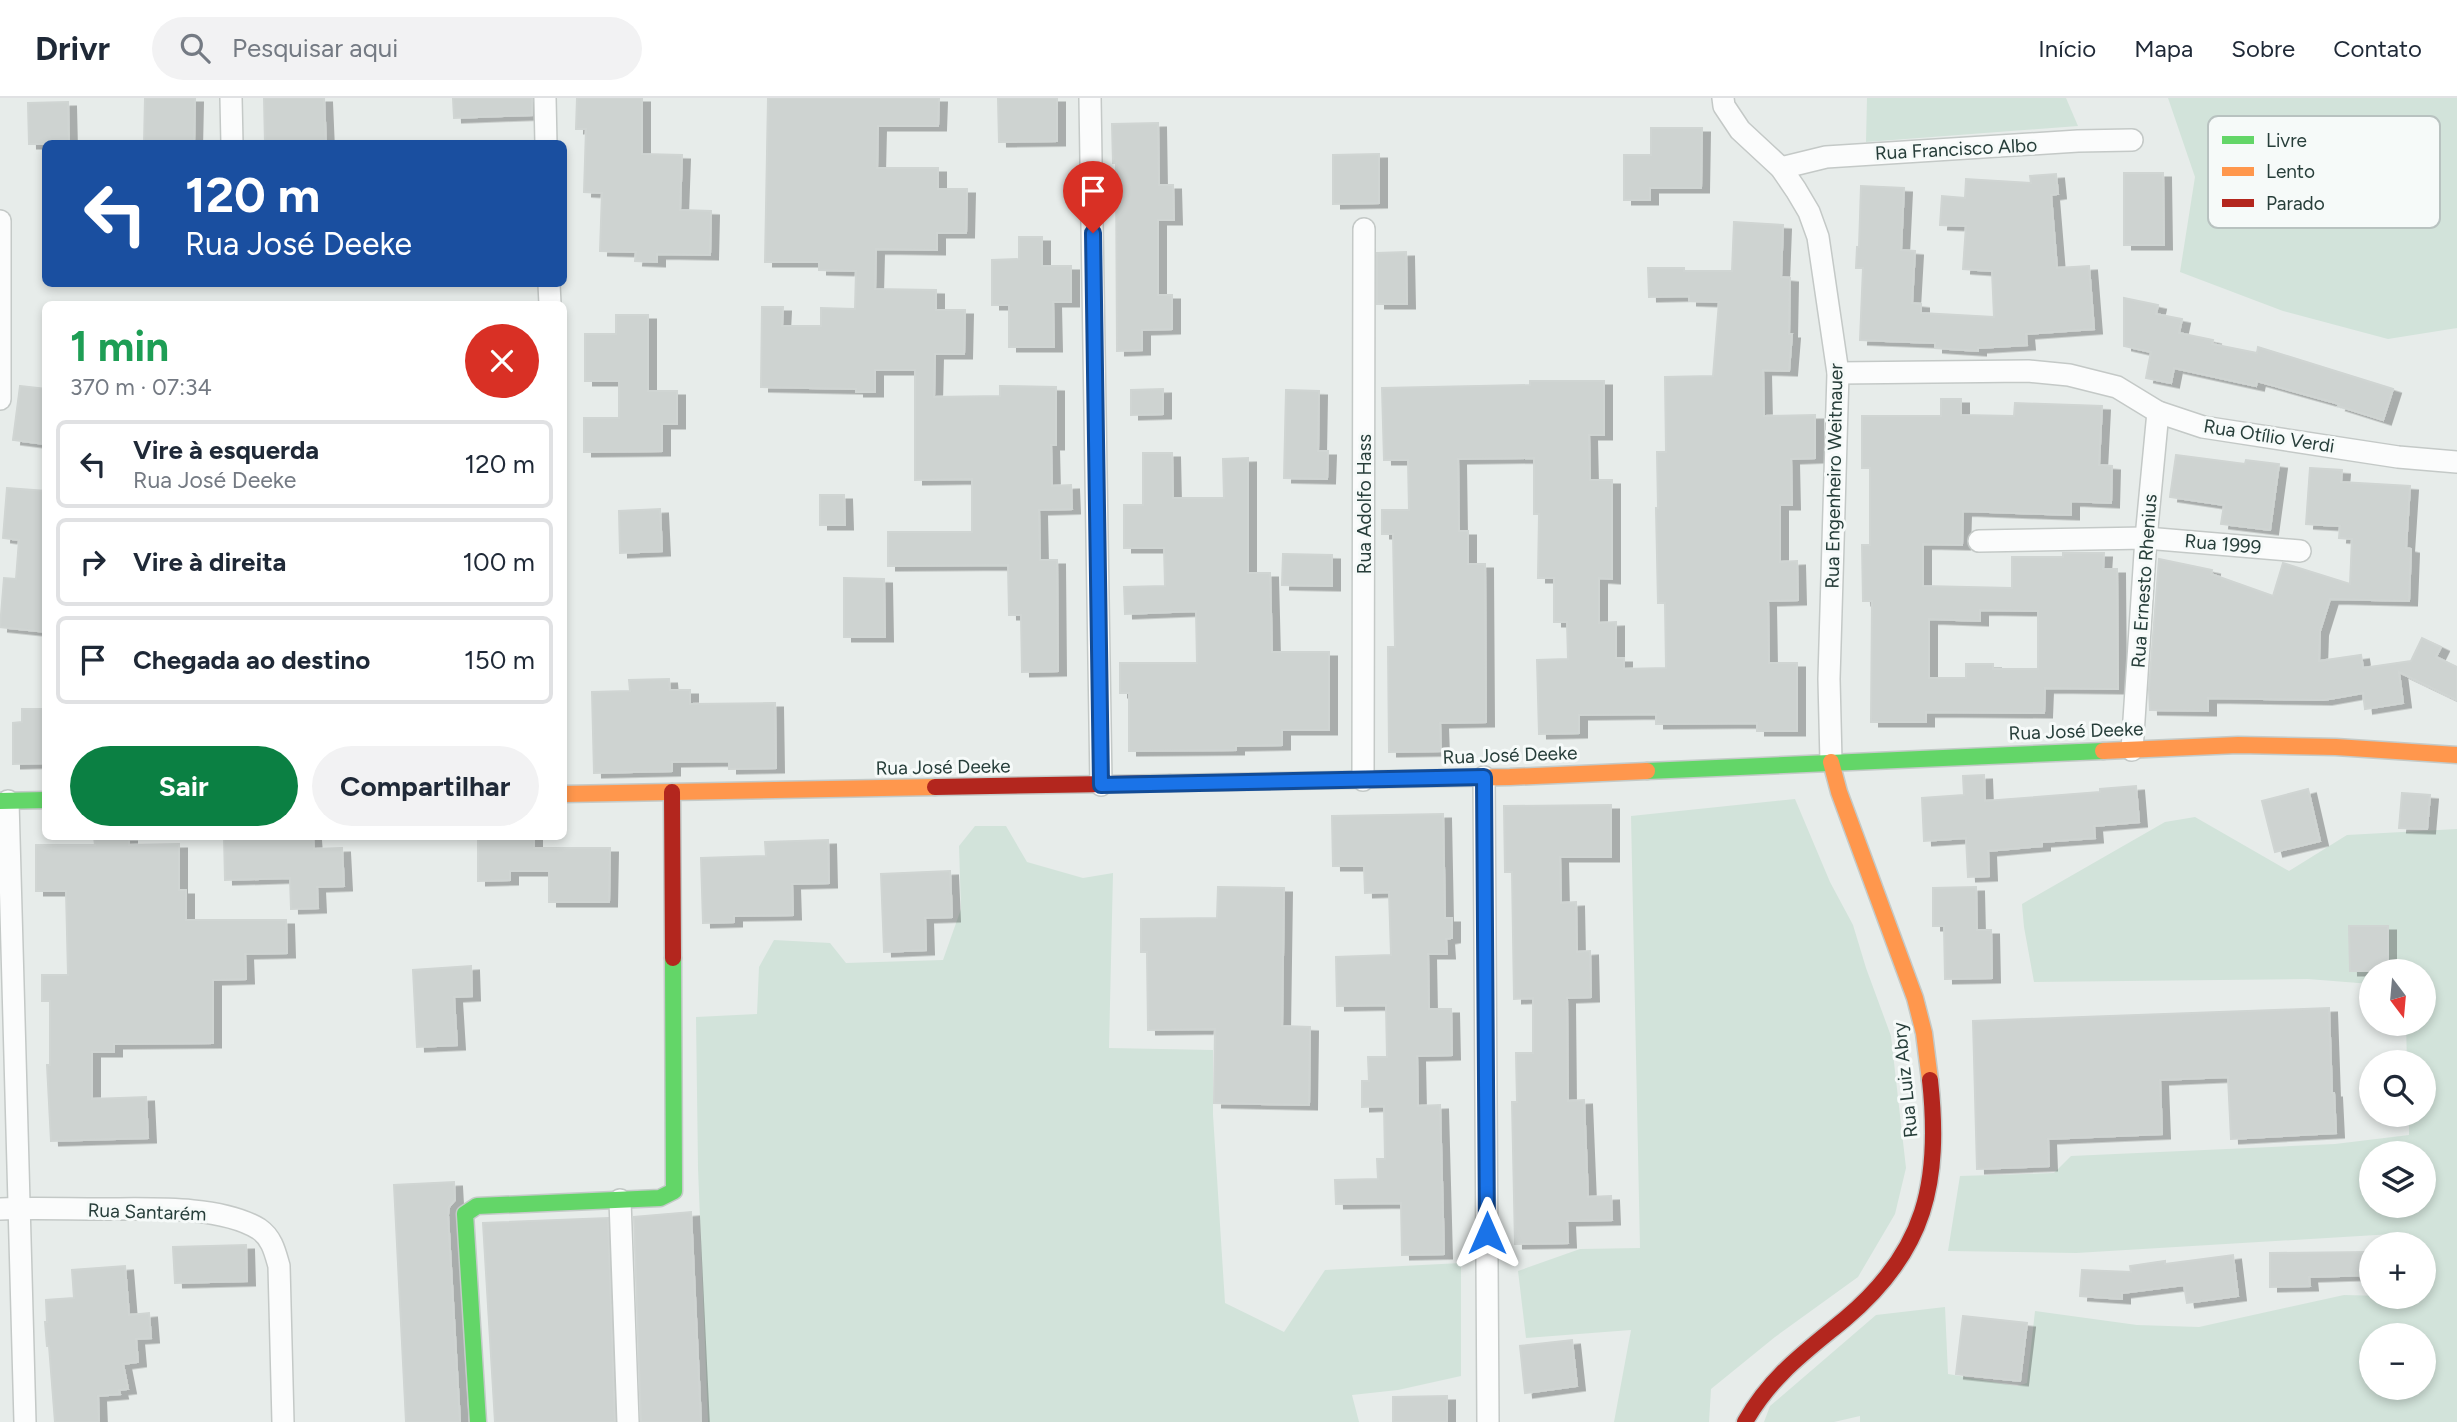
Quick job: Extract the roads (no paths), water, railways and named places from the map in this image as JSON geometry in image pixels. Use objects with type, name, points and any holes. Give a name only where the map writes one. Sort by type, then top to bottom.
[{"type":"street","points":[[231,98],[232,140]]},
{"type":"street","points":[[545,98],[546,140]]},
{"type":"street","points":[[1090,98],[1101,785]]},
{"type":"street","name":"Rua Engenheiro Weitnauer","points":[[1723,98],[1724,106],[1740,130],[1781,168],[1809,212],[1818,237],[1838,373],[1829,679],[1831,762]]},
{"type":"street","name":"Rua Francisco Albo","points":[[1781,168],[1826,157],[2132,140]]},
{"type":"street","points":[[0,221],[0,398]]},
{"type":"street","name":"Rua Adolfo Hass","points":[[1363,780],[1364,229]]},
{"type":"street","name":"Rua Otílio Verdi","points":[[1838,373],[2028,371],[2069,375],[2117,387],[2158,412],[2203,427],[2398,457],[2457,462]]},
{"type":"street","name":"Rua Ernesto Rhenius","points":[[2132,750],[2146,538],[2158,412]]},
{"type":"street","name":"Rua 1999","points":[[1979,541],[2146,538],[2300,551]]},
{"type":"street","name":"Rua José Deeke","points":[[567,794],[1484,777],[2238,745],[2457,754]]},
{"type":"street","name":"Rua Luiz Abry","points":[[1745,1422],[1766,1387],[1849,1315],[1887,1278],[1900,1261],[1914,1237],[1925,1207],[1932,1163],[1934,1130],[1923,1024],[1858,840],[1837,789],[1831,762]]},
{"type":"street","points":[[1484,777],[1488,1422]]},
{"type":"street","points":[[478,1422],[465,1214],[477,1206],[660,1198],[674,1191],[672,792]]},
{"type":"street","points":[[25,1422],[9,1209],[4,801],[42,800]]},
{"type":"street","points":[[620,1200],[628,1422]]},
{"type":"street","name":"Rua Santarém","points":[[9,1209],[168,1209],[219,1215],[246,1222],[261,1231],[273,1243],[279,1266],[283,1422]]}]
